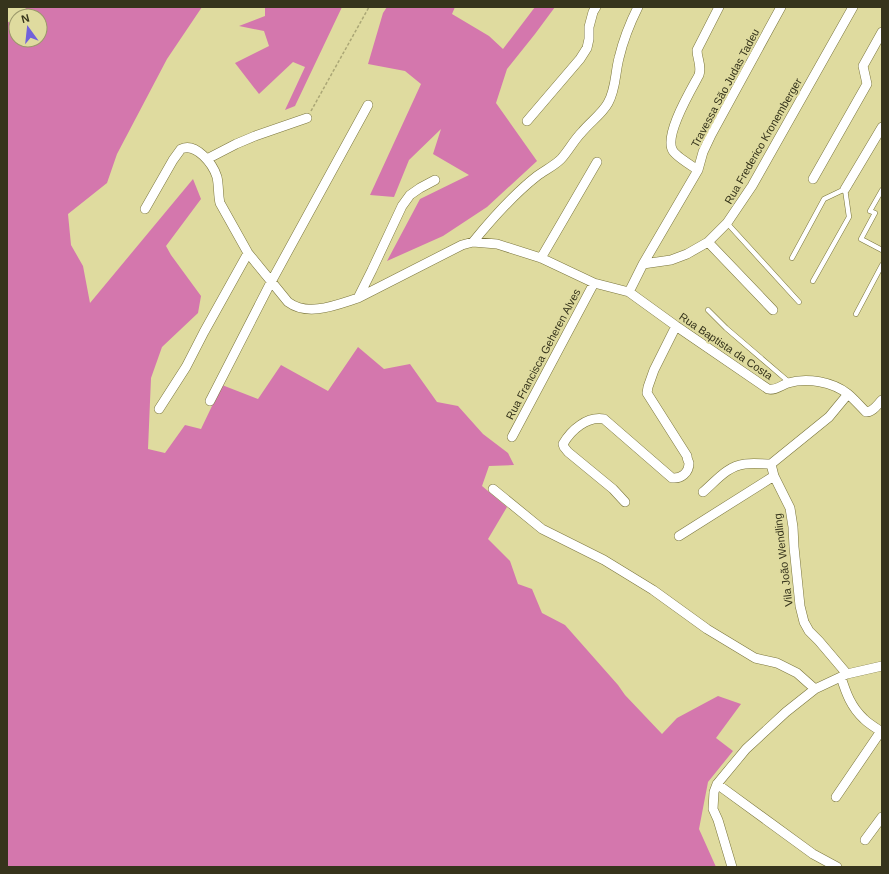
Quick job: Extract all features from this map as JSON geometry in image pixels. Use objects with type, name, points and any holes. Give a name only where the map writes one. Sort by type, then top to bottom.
[{"type":"street","points":[[527,121],[580,59],[588,44],[589,27],[596,7]]},
{"type":"street","points":[[473,242],[520,191],[537,176],[552,167],[561,159],[574,140],[605,108],[612,91],[618,59],[628,29],[638,7]]},
{"type":"street","points":[[698,170],[674,152],[671,144],[672,135],[674,125],[701,70],[697,50],[719,7]]},
{"type":"street","name":"Travessa São Judas Tadeu","points":[[644,264],[698,170],[703,152],[711,135],[781,7]]},
{"type":"street","name":"Rua Frederico Kronemberger","points":[[644,264],[671,260],[688,254],[708,242],[727,223],[752,186],[853,7]]},
{"type":"street","points":[[813,179],[866,84],[863,66],[882,32]]},
{"type":"street","points":[[210,401],[271,282],[368,105]]},
{"type":"street","points":[[207,159],[255,136],[307,118]]},
{"type":"street","points":[[845,190],[882,127]]},
{"type":"street","points":[[145,209],[173,160],[181,149],[188,147],[194,149],[203,155],[213,168],[217,177],[220,203],[248,253],[288,302],[303,309],[326,307],[358,298],[462,245],[473,242],[497,244],[541,258],[594,283],[629,292],[644,264]]},
{"type":"street","points":[[541,258],[597,162]]},
{"type":"street","points":[[358,298],[402,206],[410,196],[420,188],[436,180]]},
{"type":"street","points":[[708,242],[773,310]]},
{"type":"street","points":[[159,409],[186,367],[248,253]]},
{"type":"street","name":"Rua Francisca Geheren Alves","points":[[512,436],[594,283]]},
{"type":"street","name":"Rua Baptista da Costa","points":[[629,292],[768,390],[799,380],[825,383],[848,394],[866,412],[870,411],[882,400]]},
{"type":"street","points":[[624,502],[613,489],[568,452],[563,444],[576,428],[592,419],[604,419],[672,478],[677,479],[683,476],[687,471],[689,464],[687,456],[647,393],[654,370],[676,326]]},
{"type":"street","points":[[703,492],[734,466],[745,464],[771,464],[829,417],[848,394]]},
{"type":"street","name":"Vila João Wendling","points":[[771,464],[774,476],[790,508],[799,599],[804,622],[809,631],[819,641],[844,675]]},
{"type":"street","points":[[679,536],[774,476]]},
{"type":"street","points":[[493,489],[542,529],[604,560],[653,590],[706,629],[755,658],[777,663],[796,673],[815,689]]},
{"type":"street","points":[[732,867],[718,820],[713,809],[714,792],[717,784],[746,749],[786,712],[815,689],[844,675],[882,666]]},
{"type":"street","points":[[836,797],[882,732],[864,719],[852,705],[845,691],[844,675]]},
{"type":"street","points":[[717,784],[813,854],[837,867]]},
{"type":"street","points":[[865,840],[882,817]]},
{"type":"lane","points":[[792,258],[824,199],[845,190],[849,217],[813,281]]},
{"type":"lane","points":[[882,190],[870,211],[876,213],[861,239],[882,250]]},
{"type":"lane","points":[[727,223],[798,302]]},
{"type":"lane","points":[[856,314],[882,265]]},
{"type":"lane","points":[[708,310],[726,328],[789,382]]},
{"type":"path","points":[[307,118],[369,7]]},
{"type":"shaded area","points":[[202,7],[167,59],[117,154],[107,183],[68,214],[71,245],[83,266],[90,303],[193,179],[201,199],[166,246],[201,296],[198,313],[162,347],[151,378],[148,449],[165,453],[185,425],[201,429],[222,385],[258,399],[281,365],[328,391],[358,347],[384,369],[410,364],[437,402],[458,406],[483,434],[508,453],[514,465],[489,466],[482,486],[507,507],[488,539],[510,561],[518,584],[532,589],[542,613],[565,625],[625,695],[662,734],[677,718],[718,696],[741,704],[716,738],[733,751],[708,782],[699,829],[716,867],[7,867],[7,21],[8,48],[48,48],[48,8],[26,8]]},
{"type":"shaded area","points":[[265,7],[342,7],[295,106],[285,110],[305,67],[293,62],[259,94],[235,63],[269,46],[264,31],[239,26],[265,16]]},
{"type":"shaded area","points":[[387,7],[455,7],[452,14],[489,36],[503,49],[535,7],[555,7],[507,69],[496,103],[537,161],[487,207],[443,236],[387,261],[420,199],[469,175],[433,154],[441,129],[409,160],[394,197],[370,195],[421,84],[405,71],[368,64],[383,13]]}]
